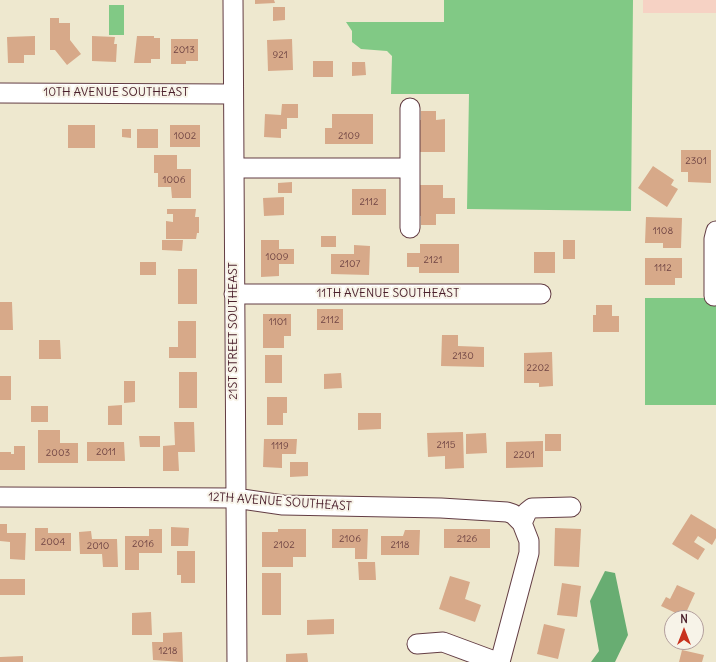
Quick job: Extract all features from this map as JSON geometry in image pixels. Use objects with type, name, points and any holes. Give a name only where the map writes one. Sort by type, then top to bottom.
[{"type":"street","name":"21ST STREET SOUTHEAST","points":[[232,0],[237,662]]},
{"type":"street","name":"10TH AVENUE SOUTHEAST","points":[[0,92],[232,94]]},
{"type":"street","points":[[410,108],[410,228]]},
{"type":"street","points":[[234,168],[410,168]]},
{"type":"street","points":[[714,296],[714,239],[716,231]]},
{"type":"street","name":"11TH AVENUE SOUTHEAST","points":[[234,294],[541,294]]},
{"type":"street","name":"12TH AVENUE SOUTHEAST","points":[[0,497],[235,498],[283,505],[488,509],[513,514],[522,523]]},
{"type":"street","points":[[500,662],[529,553],[529,541],[522,523],[527,512],[532,508],[571,507]]},
{"type":"street","points":[[417,644],[443,642],[497,662]]},
{"type":"shaded area","points":[[643,0],[716,0],[716,13],[643,13]]},
{"type":"green space","points":[[444,0],[633,0],[631,211],[467,209],[469,94],[391,94],[392,56],[387,51],[361,49],[352,42],[352,31],[346,22],[444,22]]},
{"type":"green space","points":[[109,5],[124,5],[124,35],[109,35]]},
{"type":"green space","points":[[645,298],[716,298],[716,405],[645,405]]},
{"type":"green space","points":[[605,571],[615,573],[628,635],[615,662],[591,662],[599,651],[590,601]]},
{"type":"building","points":[[255,0],[274,0],[275,3],[255,4]]},
{"type":"building","points":[[273,7],[285,7],[285,20],[273,21]]},
{"type":"building","points":[[50,18],[59,18],[59,23],[70,23],[70,40],[81,54],[67,65],[55,50],[50,50]]},
{"type":"building","points":[[35,36],[35,55],[24,55],[24,63],[8,63],[7,37]]},
{"type":"building","points":[[92,36],[115,37],[114,44],[117,44],[116,62],[92,61]]},
{"type":"building","points":[[137,36],[154,36],[154,38],[160,38],[160,59],[151,59],[151,63],[134,63]]},
{"type":"building","points":[[171,39],[198,39],[198,61],[186,61],[186,64],[171,64]]},
{"type":"building","points":[[292,39],[293,70],[268,71],[267,40]]},
{"type":"building","points":[[313,61],[333,61],[333,77],[313,77]]},
{"type":"building","points":[[352,62],[365,62],[366,75],[352,76]]},
{"type":"building","points":[[282,104],[298,104],[298,118],[287,118],[287,129],[281,129],[281,138],[264,137],[265,114],[281,115]]},
{"type":"building","points":[[421,111],[436,111],[436,120],[445,119],[445,152],[419,152],[415,120],[421,120]]},
{"type":"building","points":[[332,114],[373,114],[373,144],[325,144],[325,128],[332,128]]},
{"type":"building","points":[[68,125],[95,125],[95,148],[68,148]]},
{"type":"building","points":[[170,125],[200,125],[200,147],[170,147]]},
{"type":"building","points":[[122,129],[131,129],[131,138],[122,137]]},
{"type":"building","points":[[137,129],[158,129],[158,148],[137,148]]},
{"type":"building","points":[[681,150],[711,150],[711,183],[688,182],[688,172],[681,172]]},
{"type":"building","points":[[154,155],[177,155],[177,169],[191,169],[191,198],[172,198],[171,187],[158,187],[158,173],[154,173]]},
{"type":"building","points":[[653,166],[674,180],[671,185],[678,189],[667,207],[638,188]]},
{"type":"building","points":[[292,182],[292,193],[278,193],[278,183]]},
{"type":"building","points":[[419,185],[443,185],[443,198],[455,198],[455,214],[436,214],[436,225],[421,225],[421,216],[415,216]]},
{"type":"building","points":[[352,189],[386,189],[386,215],[352,215]]},
{"type":"building","points":[[284,197],[284,215],[264,216],[263,198]]},
{"type":"building","points":[[167,209],[196,209],[195,217],[199,217],[199,233],[197,233],[196,239],[166,239],[166,221],[173,222],[173,214],[167,214]]},
{"type":"building","points":[[646,217],[682,218],[681,248],[663,248],[663,243],[645,243]]},
{"type":"building","points":[[321,236],[336,236],[336,247],[321,247]]},
{"type":"building","points":[[162,240],[183,240],[182,251],[162,250]]},
{"type":"building","points":[[261,240],[279,240],[279,249],[294,249],[294,264],[279,264],[279,276],[261,277]]},
{"type":"building","points":[[563,240],[575,240],[575,259],[563,259]]},
{"type":"building","points":[[420,244],[459,244],[459,273],[419,273],[419,267],[407,267],[407,253],[420,253]]},
{"type":"building","points":[[354,245],[370,246],[369,275],[331,274],[331,254],[354,254]]},
{"type":"building","points":[[534,252],[555,252],[555,273],[534,273]]},
{"type":"building","points":[[645,258],[682,258],[682,278],[675,278],[675,285],[645,285]]},
{"type":"building","points":[[140,262],[156,262],[156,275],[140,275]]},
{"type":"building","points":[[178,269],[197,269],[197,304],[178,304]]},
{"type":"building","points":[[0,302],[12,302],[13,330],[0,330]]},
{"type":"building","points":[[596,305],[612,305],[612,316],[619,316],[619,332],[593,332],[593,315],[596,315]]},
{"type":"building","points":[[317,309],[343,309],[343,330],[317,330]]},
{"type":"building","points":[[263,314],[291,314],[291,336],[284,336],[284,348],[263,348]]},
{"type":"building","points":[[178,321],[196,321],[196,358],[169,358],[169,347],[178,347]]},
{"type":"building","points":[[442,335],[458,335],[458,346],[484,347],[484,367],[441,366]]},
{"type":"building","points":[[39,340],[60,340],[61,359],[39,359]]},
{"type":"building","points":[[552,352],[553,386],[539,387],[539,383],[524,383],[524,353]]},
{"type":"building","points":[[265,355],[282,355],[282,383],[265,383]]},
{"type":"building","points":[[179,372],[197,372],[197,408],[179,408]]},
{"type":"building","points":[[341,373],[342,388],[324,389],[324,374]]},
{"type":"building","points":[[0,376],[11,376],[11,400],[0,400]]},
{"type":"building","points":[[124,381],[135,381],[135,402],[124,403]]},
{"type":"building","points":[[267,397],[287,397],[287,413],[283,413],[283,425],[267,425]]},
{"type":"building","points":[[122,405],[122,425],[108,425],[108,406]]},
{"type":"building","points":[[31,406],[48,406],[48,422],[31,422]]},
{"type":"building","points":[[358,413],[381,413],[381,429],[358,430]]},
{"type":"building","points":[[174,422],[194,422],[195,452],[178,452],[179,471],[163,471],[163,446],[175,445]]},
{"type":"building","points":[[38,430],[60,430],[60,443],[78,443],[78,463],[38,463]]},
{"type":"building","points":[[463,432],[464,468],[445,469],[445,456],[428,457],[427,433]]},
{"type":"building","points":[[486,433],[487,453],[466,454],[466,434]]},
{"type":"building","points":[[545,434],[561,434],[561,451],[545,451]]},
{"type":"building","points":[[139,436],[160,436],[160,447],[140,447]]},
{"type":"building","points":[[264,439],[297,439],[296,454],[282,454],[282,468],[263,467]]},
{"type":"building","points":[[543,441],[543,467],[506,468],[506,442]]},
{"type":"building","points":[[87,442],[124,442],[125,461],[87,461]]},
{"type":"building","points":[[14,446],[25,446],[25,470],[0,470],[0,452],[11,452],[11,454],[14,454]]},
{"type":"building","points":[[290,462],[308,462],[308,476],[290,477]]},
{"type":"building","points":[[691,514],[716,529],[716,538],[712,545],[698,536],[694,542],[705,549],[698,560],[672,544]]},
{"type":"building","points":[[0,524],[7,524],[7,533],[26,533],[25,560],[10,559],[10,542],[0,541]]},
{"type":"building","points":[[171,527],[189,528],[188,546],[171,546]]},
{"type":"building","points":[[35,528],[48,528],[48,533],[71,533],[71,551],[35,551]]},
{"type":"building","points":[[555,528],[581,529],[579,567],[554,566]]},
{"type":"building","points":[[149,529],[162,529],[162,553],[139,553],[139,570],[125,570],[125,536],[149,536]]},
{"type":"building","points":[[278,529],[306,529],[306,557],[293,557],[293,567],[262,567],[262,532],[278,532]]},
{"type":"building","points":[[332,529],[368,529],[367,559],[355,559],[355,548],[332,548]]},
{"type":"building","points":[[444,529],[490,529],[490,548],[444,548]]},
{"type":"building","points":[[405,530],[420,530],[419,555],[381,555],[381,536],[403,536]]},
{"type":"building","points":[[91,531],[92,539],[117,539],[118,567],[103,567],[102,554],[80,554],[79,532]]},
{"type":"building","points":[[177,551],[195,551],[195,583],[181,583],[181,575],[177,575]]},
{"type":"building","points":[[358,562],[375,562],[376,580],[359,580]]},
{"type":"building","points":[[262,573],[281,573],[281,615],[262,615]]},
{"type":"building","points":[[450,576],[470,582],[465,599],[481,605],[475,622],[439,609]]},
{"type":"building","points":[[0,579],[25,579],[25,595],[0,595]]},
{"type":"building","points":[[562,583],[581,586],[577,617],[557,615]]},
{"type":"building","points":[[677,585],[695,593],[687,610],[669,610],[661,606],[666,597],[670,599]]},
{"type":"building","points":[[151,612],[152,635],[132,635],[132,613]]},
{"type":"building","points":[[334,619],[334,634],[307,635],[307,620]]},
{"type":"building","points":[[544,624],[565,629],[558,659],[537,654]]},
{"type":"building","points":[[182,632],[183,662],[153,660],[152,642],[163,642],[163,633]]},
{"type":"building","points":[[682,650],[704,655],[702,662],[679,662]]},
{"type":"building","points":[[307,653],[308,662],[286,662],[286,654]]},
{"type":"building","points":[[23,656],[23,662],[0,662],[0,657]]}]
